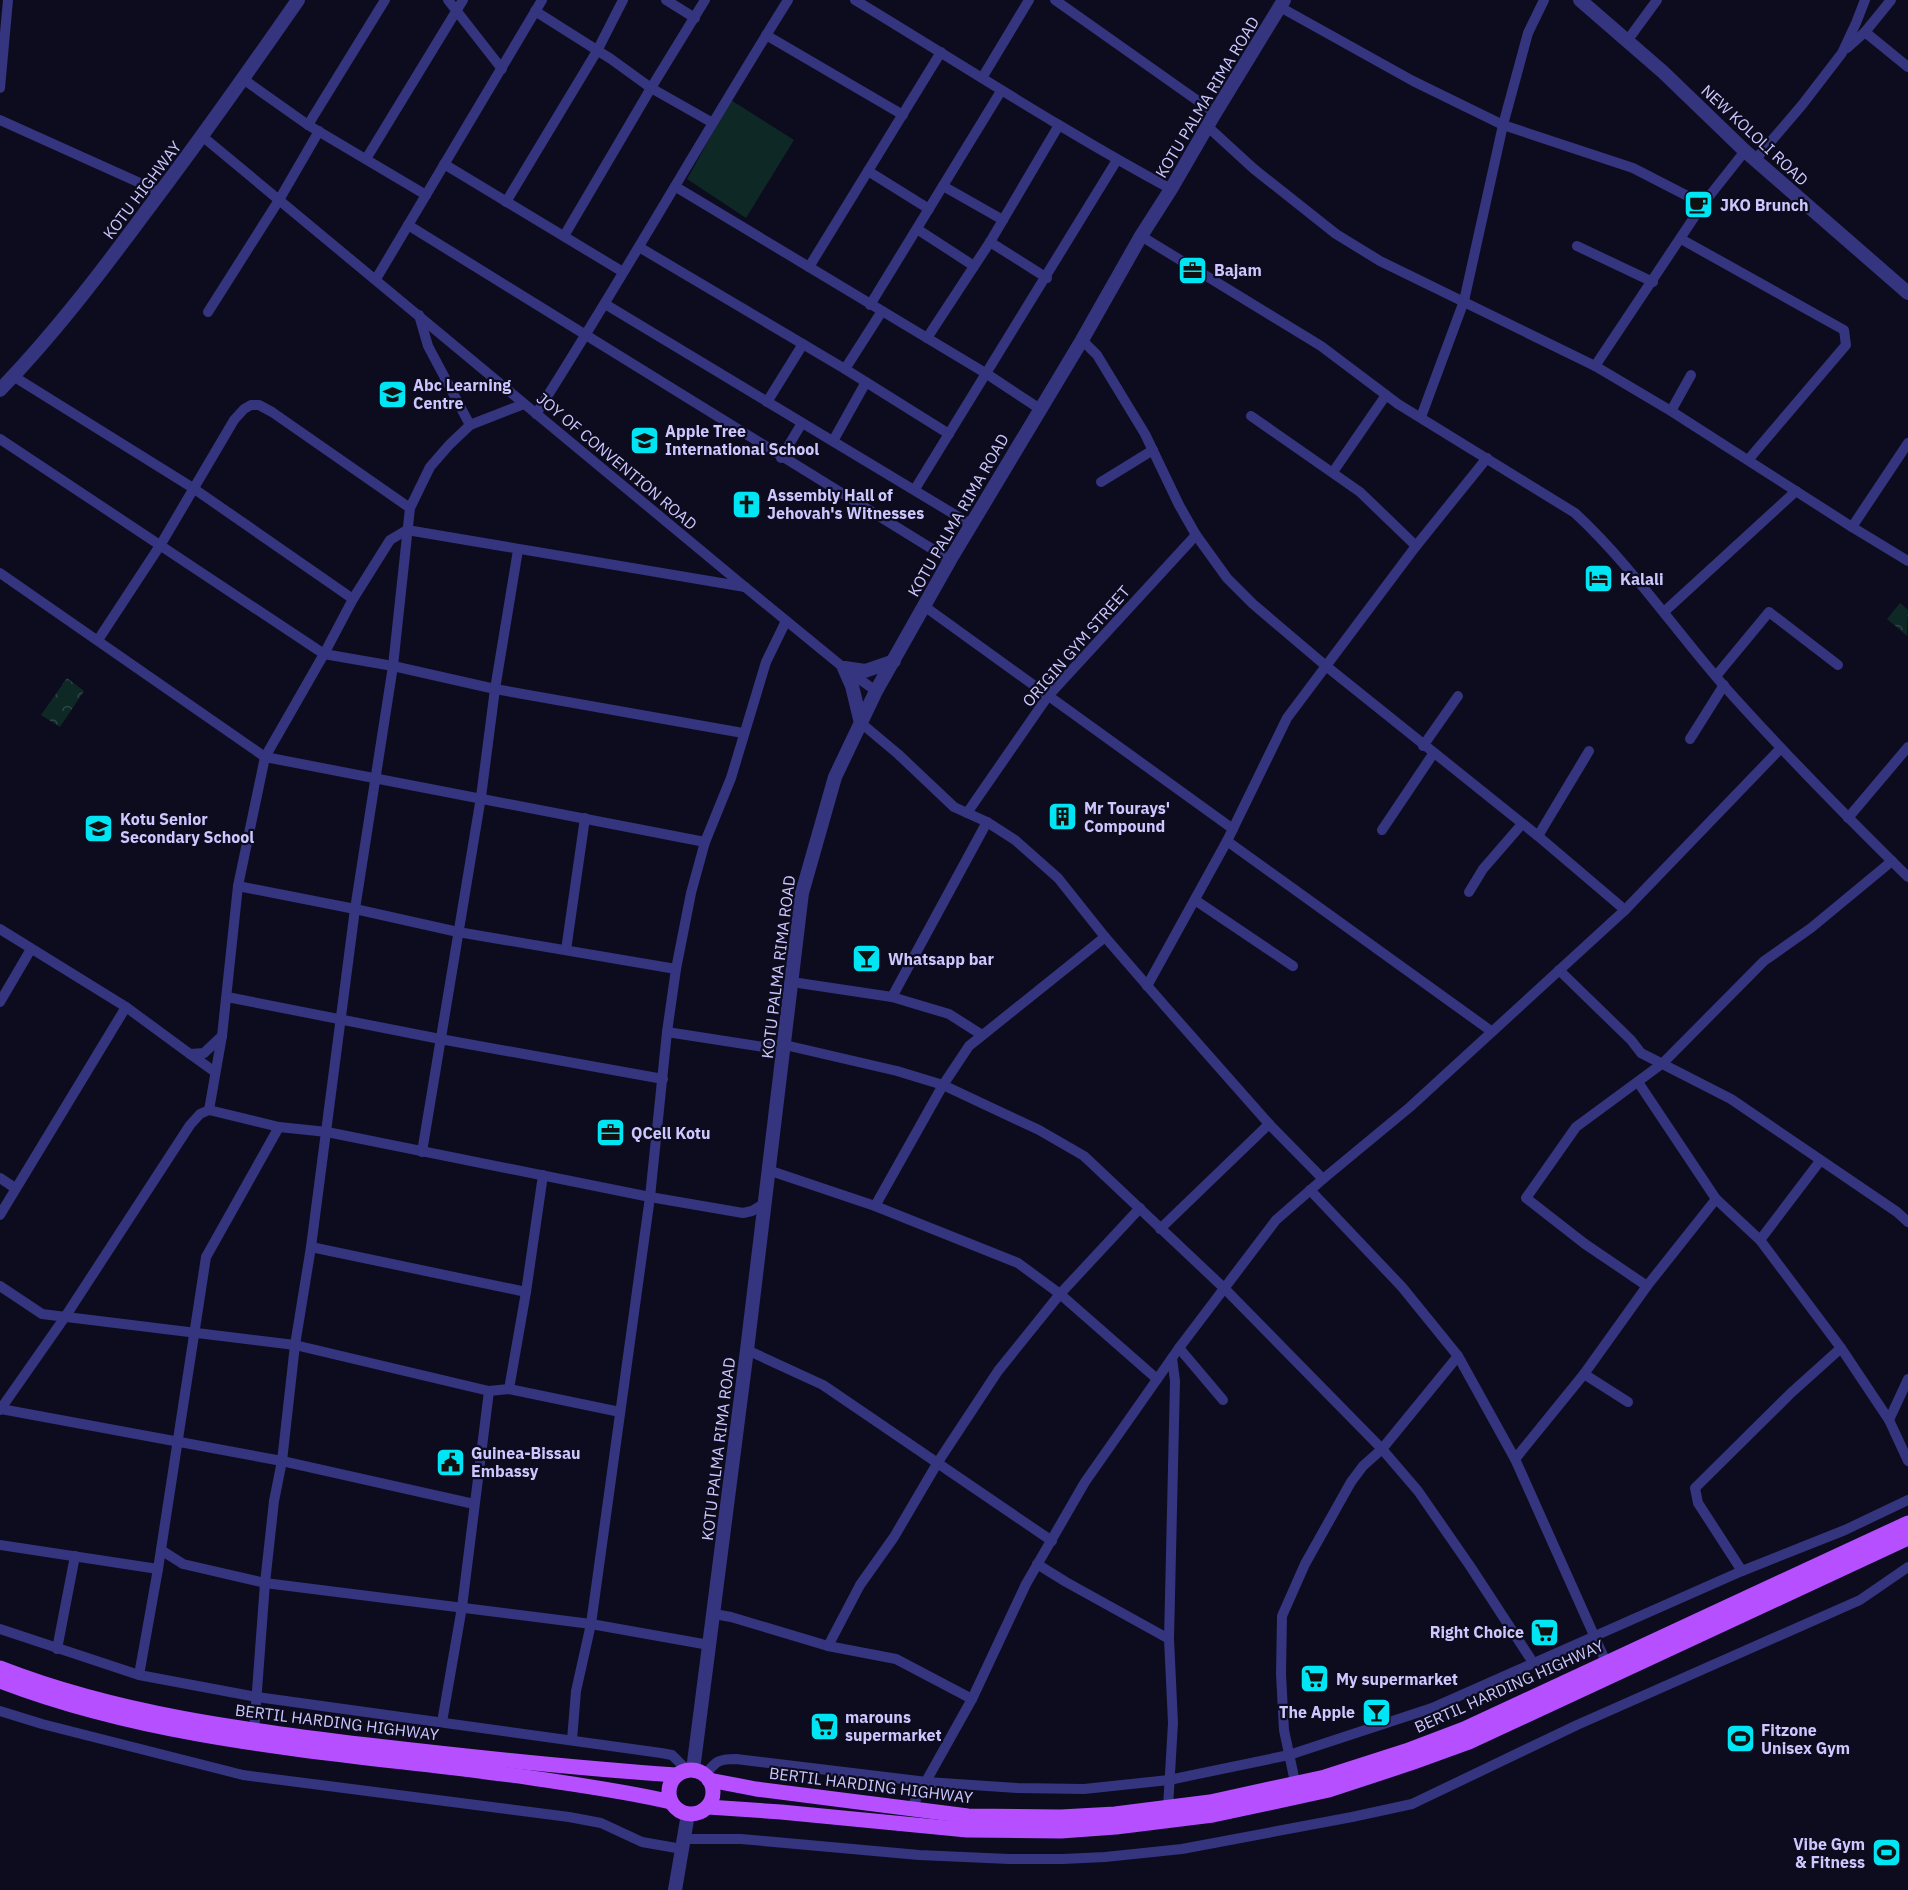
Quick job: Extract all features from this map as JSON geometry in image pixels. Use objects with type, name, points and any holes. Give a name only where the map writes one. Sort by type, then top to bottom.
[{"type":"main road","name":"BERTIL HARDING HIGHWAY","points":[[0,1668],[63,1690],[133,1709],[254,1731],[607,1771],[694,1774],[756,1789],[968,1816],[1061,1817],[1115,1814],[1220,1800],[1325,1777],[1406,1751],[1464,1729],[1908,1523]]},
{"type":"main road","name":"BERTIL HARDING HIGHWAY","points":[[0,1681],[130,1721],[219,1737],[548,1780],[634,1794],[671,1802],[678,1810],[688,1814],[699,1813],[708,1807],[967,1830],[1061,1831],[1116,1827],[1213,1815],[1254,1807],[1329,1790],[1411,1764],[1469,1742],[1908,1538]]},
{"type":"main road","points":[[671,1802],[669,1786],[694,1774],[713,1792],[708,1807]]},
{"type":"street","points":[[0,88],[8,0]]},
{"type":"street","points":[[308,125],[385,0]]},
{"type":"street","points":[[448,0],[502,69]]},
{"type":"street","points":[[366,159],[463,0]]},
{"type":"street","points":[[376,279],[542,0]]},
{"type":"street","points":[[506,202],[597,51],[623,0]]},
{"type":"street","points":[[666,0],[695,18]]},
{"type":"street","points":[[564,236],[705,0]]},
{"type":"street","points":[[536,414],[676,186],[711,122],[788,0]]},
{"type":"street","points":[[855,0],[1001,91],[1171,189]]},
{"type":"street","points":[[982,78],[1029,0]]},
{"type":"street","points":[[1055,0],[1215,113]]},
{"type":"street","points":[[1421,417],[1464,301],[1503,125],[1528,33],[1544,0]]},
{"type":"street","name":"NEW KOLOLI ROAD","points":[[1580,0],[1750,156],[1908,293]]},
{"type":"street","points":[[1627,41],[1657,0]]},
{"type":"street","points":[[1842,53],[1865,0]]},
{"type":"street","points":[[1595,366],[1682,239],[1703,204],[1802,105],[1842,53],[1865,32],[1891,0]]},
{"type":"street","name":"KOTU HIGHWAY","points":[[0,390],[40,348],[89,288],[243,79],[293,2]]},
{"type":"street","points":[[1282,4],[1413,81],[1503,125],[1633,168],[1703,204]]},
{"type":"street","name":"KOTU PALMA RIMA ROAD","points":[[694,1774],[802,893],[835,777],[876,691],[950,560],[1082,340],[1141,236],[1282,4]]},
{"type":"street","points":[[535,11],[651,88],[711,122]]},
{"type":"street","points":[[1865,32],[1908,67]]},
{"type":"street","points":[[766,35],[903,115]]},
{"type":"street","points":[[809,267],[941,52]]},
{"type":"street","points":[[243,79],[308,125],[426,195]]},
{"type":"street","points":[[870,305],[1001,91]]},
{"type":"street","points":[[0,120],[160,192]]},
{"type":"street","points":[[927,338],[990,242],[1059,125]]},
{"type":"street","points":[[1207,126],[1254,169],[1336,234],[1380,261],[1595,366],[1671,411],[1908,561]]},
{"type":"street","points":[[208,312],[279,200],[319,131]]},
{"type":"street","name":"JOY OF CONVENTION ROAD","points":[[202,136],[786,621],[876,691]]},
{"type":"street","points":[[915,489],[1118,160]]},
{"type":"street","points":[[444,164],[623,272]]},
{"type":"street","points":[[868,171],[929,209]]},
{"type":"street","points":[[676,186],[987,374],[1040,409]]},
{"type":"street","points":[[943,186],[1003,220]]},
{"type":"street","points":[[408,225],[781,458],[950,560]]},
{"type":"street","points":[[916,229],[974,266]]},
{"type":"street","points":[[1141,236],[1321,346],[1386,395],[1575,513],[1665,611],[1724,685],[1848,818],[1908,877]]},
{"type":"street","points":[[1682,239],[1844,330],[1846,345],[1748,460]]},
{"type":"street","points":[[990,242],[1047,278]]},
{"type":"street","points":[[1577,246],[1653,282]]},
{"type":"street","points":[[639,247],[866,382],[949,435]]},
{"type":"street","points":[[605,304],[972,525]]},
{"type":"street","points":[[844,369],[882,311]]},
{"type":"street","points":[[419,315],[428,346],[470,425]]},
{"type":"street","points":[[1082,340],[1097,355],[1153,450],[1179,506],[1196,535],[1227,578],[1326,666],[1538,836],[1625,910]]},
{"type":"street","points":[[767,402],[803,344]]},
{"type":"street","points":[[1671,411],[1691,375]]},
{"type":"street","points":[[13,376],[193,488],[353,599]]},
{"type":"street","points":[[833,441],[866,382]]},
{"type":"street","points":[[1333,472],[1386,395]]},
{"type":"street","points":[[254,1731],[265,1583],[274,1501],[282,1461],[295,1345],[327,1132],[355,909],[393,666],[410,508],[430,467],[470,425],[525,404]]},
{"type":"street","points":[[98,640],[161,544],[229,427],[244,409],[251,405],[259,405],[272,412],[410,508]]},
{"type":"street","points":[[1251,416],[1360,492],[1416,546]]},
{"type":"street","points":[[781,458],[802,423]]},
{"type":"street","points":[[0,439],[324,654],[393,666],[495,689],[743,733]]},
{"type":"street","points":[[1852,527],[1908,443]]},
{"type":"street","points":[[1101,482],[1153,450]]},
{"type":"street","points":[[1147,986],[1227,842],[1287,718],[1416,546],[1487,458]]},
{"type":"street","points":[[1665,611],[1796,491]]},
{"type":"street","points":[[209,1110],[222,1036],[238,885],[265,757],[353,599],[390,540],[407,530],[745,587]]},
{"type":"street","name":"ORIGIN GYM STREET","points":[[967,813],[1048,696],[1196,535]]},
{"type":"street","points":[[422,1152],[481,797],[495,689],[518,550]]},
{"type":"street","points":[[0,573],[265,757],[705,842]]},
{"type":"street","points":[[924,606],[1233,829]]},
{"type":"street","points":[[1716,676],[1769,612],[1838,665]]},
{"type":"street","points":[[572,1740],[576,1691],[591,1624],[650,1197],[667,1032],[676,969],[691,893],[705,842],[731,778],[766,662],[786,621]]},
{"type":"street","points":[[844,668],[866,671],[894,661]]},
{"type":"street","points":[[844,668],[852,686],[861,723],[954,807],[987,822],[1015,840],[1058,878],[1105,938],[1147,986],[1269,1124],[1323,1179]]},
{"type":"street","points":[[1690,740],[1724,685]]},
{"type":"street","points":[[1423,746],[1458,696]]},
{"type":"street","points":[[910,1810],[972,1699],[1037,1564],[1085,1482],[1175,1353],[1276,1220],[1410,1107],[1625,910],[1781,747]]},
{"type":"street","points":[[1848,818],[1908,747]]},
{"type":"street","points":[[1538,836],[1589,751]]},
{"type":"street","points":[[1382,830],[1433,754]]},
{"type":"street","points":[[566,950],[585,818]]},
{"type":"street","points":[[892,997],[987,822]]},
{"type":"street","points":[[1469,892],[1483,869],[1522,824]]},
{"type":"street","points":[[1227,842],[1491,1031]]},
{"type":"street","points":[[1647,1287],[1585,1244],[1526,1198],[1576,1127],[1663,1063],[1764,961],[1810,928],[1892,861]]},
{"type":"street","points":[[238,885],[458,932],[676,969]]},
{"type":"street","points":[[1195,900],[1293,966]]},
{"type":"street","points":[[0,929],[126,1007],[215,1072]]},
{"type":"street","points":[[875,1206],[943,1085],[969,1046],[1105,938]]},
{"type":"street","points":[[0,1002],[31,949]]},
{"type":"street","points":[[1559,970],[1631,1040],[1641,1053],[1731,1099],[1897,1212],[1908,1222]]},
{"type":"street","points":[[792,982],[892,997],[949,1014],[982,1035]]},
{"type":"street","points":[[227,997],[440,1039],[663,1079]]},
{"type":"street","points":[[0,1215],[126,1007]]},
{"type":"street","points":[[667,1032],[764,1047],[785,1046],[897,1071],[943,1085],[1039,1130],[1084,1156],[1225,1289],[1382,1449],[1418,1491],[1534,1664]]},
{"type":"street","points":[[190,1054],[204,1053],[222,1036]]},
{"type":"street","points":[[1638,1082],[1716,1198],[1760,1240],[1841,1348],[1889,1420],[1908,1461]]},
{"type":"street","points":[[474,1504],[282,1461],[1,1409],[65,1317],[190,1125],[200,1114],[209,1110],[279,1126],[327,1132],[650,1197],[742,1213],[752,1211],[765,1203]]},
{"type":"street","points":[[1160,1229],[1269,1124]]},
{"type":"street","points":[[139,1676],[158,1569],[206,1257],[279,1126]]},
{"type":"street","points":[[1760,1240],[1820,1161]]},
{"type":"street","points":[[768,1170],[875,1206],[1018,1263],[1060,1294],[1157,1379]]},
{"type":"street","points":[[509,1389],[543,1175]]},
{"type":"street","points":[[0,1178],[15,1188]]},
{"type":"street","points":[[1310,1190],[1402,1287],[1458,1356],[1515,1459],[1606,1662]]},
{"type":"street","points":[[1515,1459],[1584,1374],[1647,1287],[1716,1198]]},
{"type":"street","points":[[828,1646],[860,1585],[894,1537],[938,1462],[998,1371],[1060,1294],[1140,1208]]},
{"type":"street","points":[[311,1247],[526,1292]]},
{"type":"street","points":[[0,1286],[42,1314],[295,1345],[489,1391],[509,1389],[620,1412]]},
{"type":"street","points":[[1742,1572],[1698,1503],[1695,1488],[1791,1393],[1841,1348]]},
{"type":"street","points":[[747,1350],[823,1385],[1052,1541]]},
{"type":"street","points":[[1175,1353],[1223,1400]]},
{"type":"street","points":[[1168,1807],[1173,1723],[1169,1640],[1175,1353]]},
{"type":"street","points":[[1295,1782],[1284,1730],[1281,1674],[1282,1616],[1305,1564],[1345,1491],[1363,1466],[1382,1449],[1458,1356]]},
{"type":"street","points":[[1584,1374],[1628,1402]]},
{"type":"street","points":[[1889,1420],[1908,1379]]},
{"type":"street","points":[[442,1722],[462,1607],[489,1391]]},
{"type":"street","points":[[0,1629],[139,1676],[257,1697],[672,1755],[694,1774],[724,1759],[736,1759],[927,1782],[1017,1788],[1084,1789],[1169,1780],[1289,1755],[1432,1708],[1742,1572],[1845,1530],[1908,1500]]},
{"type":"street","points":[[0,1545],[158,1569]]},
{"type":"street","points":[[161,1550],[183,1564],[265,1583],[591,1624],[709,1645]]},
{"type":"street","points":[[57,1649],[75,1556]]},
{"type":"street","points":[[1037,1564],[1169,1640]]},
{"type":"street","points":[[0,1711],[42,1724],[243,1774],[569,1817],[601,1823],[642,1842],[683,1844],[741,1839],[919,1855],[1009,1859],[1105,1857],[1182,1849],[1352,1817],[1412,1803],[1577,1725],[1860,1600],[1908,1568]]},
{"type":"street","points":[[714,1614],[828,1646],[896,1659],[972,1699]]},
{"type":"street","points":[[675,1890],[688,1814]]},
{"type":"green space","points":[[731,100],[794,140],[746,218],[687,179]]},
{"type":"green space","points":[[1900,603],[1908,610],[1907,636],[1887,619]]},
{"type":"green space","points":[[67,678],[84,691],[60,727],[41,715]]},
{"type":"place","name":"JKO Brunch","points":[[1699,205]]},
{"type":"place","name":"Bajam","points":[[1193,270]]},
{"type":"place","name":"Abc Learning Centre","points":[[392,394]]},
{"type":"place","name":"Apple Tree International School","points":[[644,440]]},
{"type":"place","name":"Assembly Hall of Jehovah's Witnesses","points":[[746,504]]},
{"type":"place","name":"Kalali","points":[[1599,579]]},
{"type":"place","name":"Mr Tourays' Compound","points":[[1063,817]]},
{"type":"place","name":"Kotu Senior Secondary School","points":[[99,828]]},
{"type":"place","name":"Whatsapp bar","points":[[867,959]]},
{"type":"place","name":"QCell Kotu","points":[[610,1133]]},
{"type":"place","name":"Guinea-Bissau Embassy","points":[[450,1462]]},
{"type":"place","name":"Right Choice","points":[[1545,1632]]},
{"type":"place","name":"My supermarket","points":[[1315,1679]]},
{"type":"place","name":"The Apple","points":[[1376,1712]]},
{"type":"place","name":"marouns supermarket","points":[[824,1726]]},
{"type":"place","name":"Fitzone Unisex Gym","points":[[1740,1739]]},
{"type":"place","name":"Vibe Gym & Fitness","points":[[1886,1853]]}]
